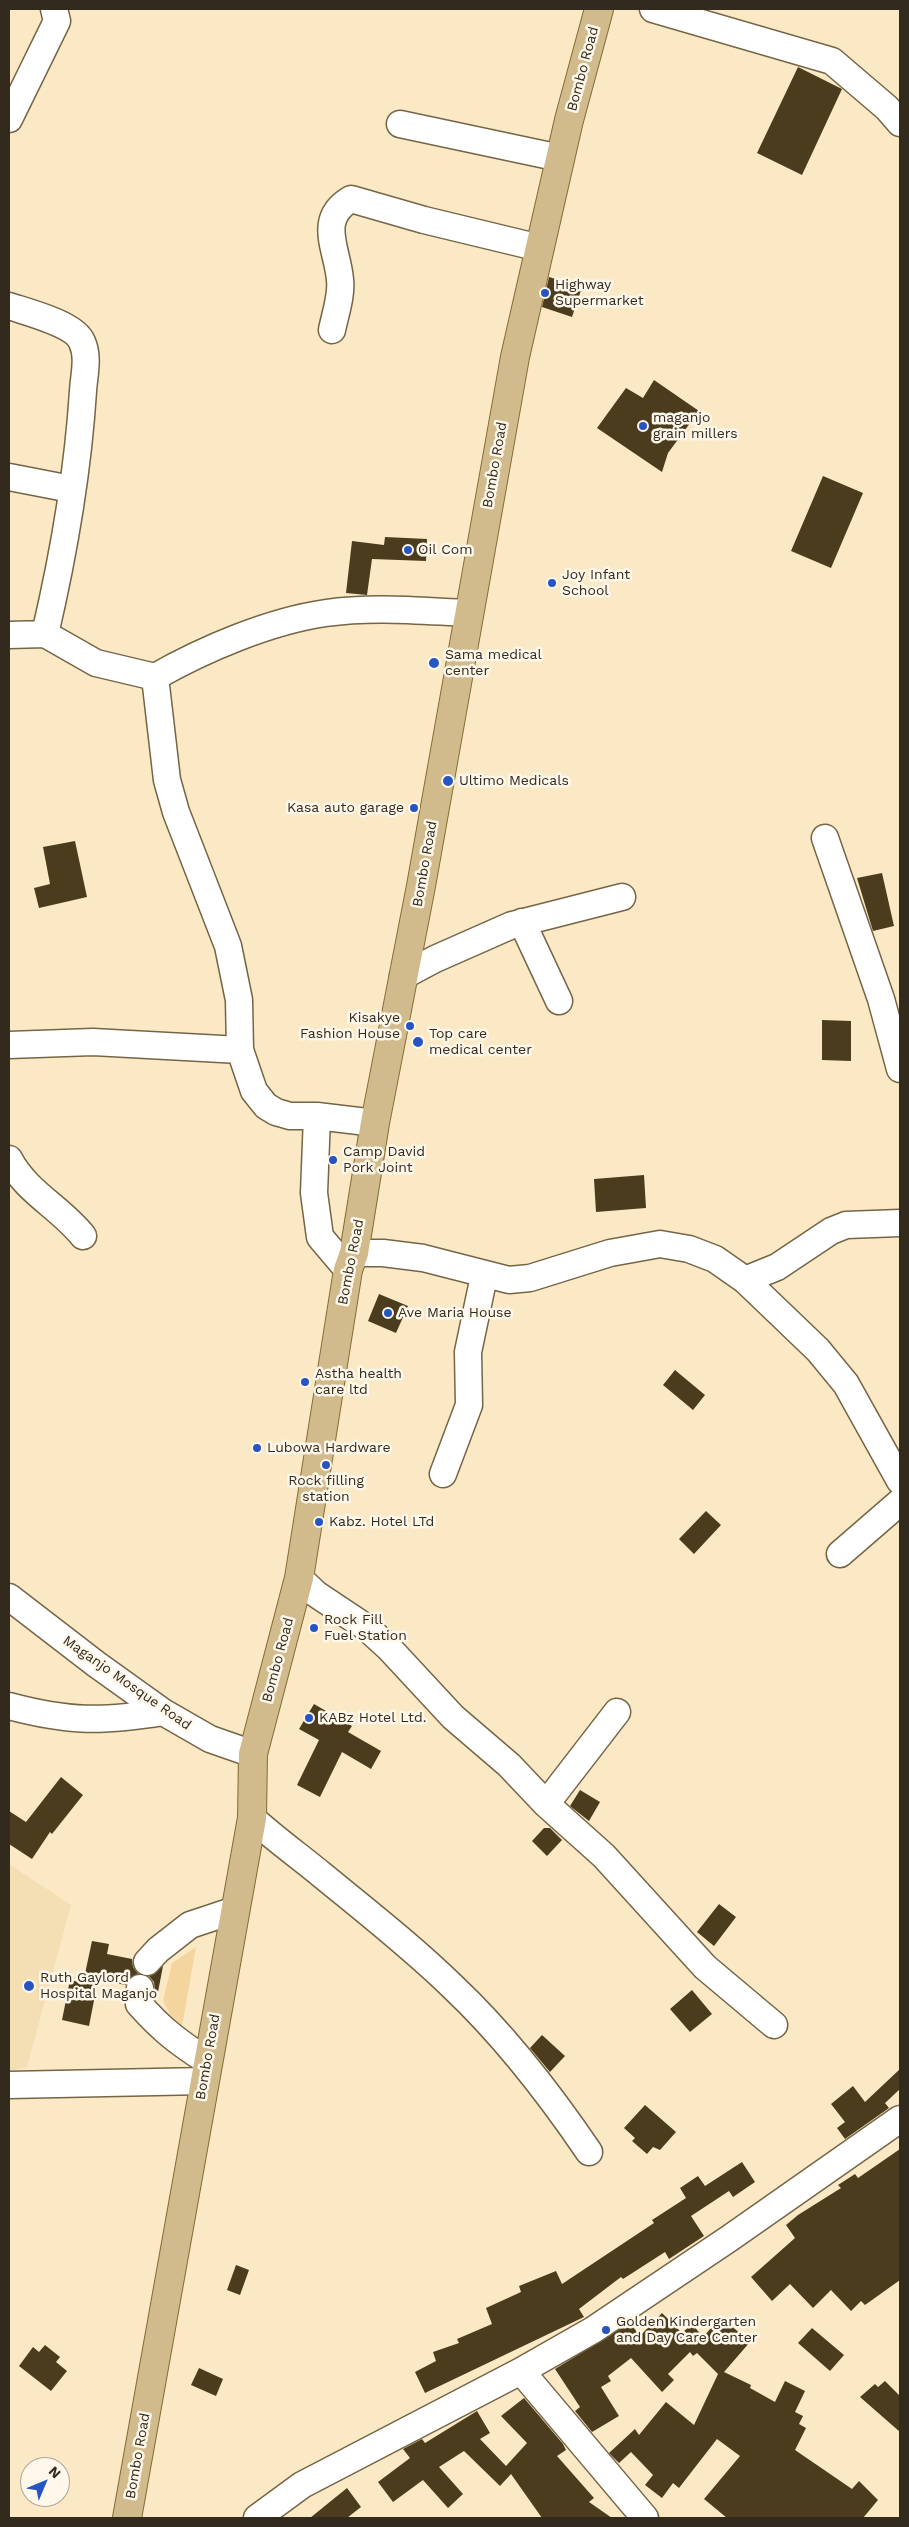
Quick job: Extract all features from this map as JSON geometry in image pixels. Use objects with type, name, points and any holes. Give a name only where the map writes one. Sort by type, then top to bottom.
[{"type":"main road","name":"Bombo Road","points":[[127,2518],[252,1818],[253,1754],[299,1578],[374,1123],[404,976],[515,358],[560,158],[599,9]]},
{"type":"street","points":[[9,119],[57,21],[54,9]]},
{"type":"street","points":[[653,9],[832,61],[887,108],[900,123]]},
{"type":"street","points":[[400,124],[560,158]]},
{"type":"street","points":[[332,330],[340,280],[330,236],[332,223],[342,204],[352,199],[424,220],[540,248]]},
{"type":"street","points":[[9,306],[37,315],[76,332],[82,341],[86,357],[81,428],[69,511],[45,634]]},
{"type":"street","points":[[9,477],[71,489]]},
{"type":"street","points":[[9,636],[45,634],[96,663],[155,677],[186,660],[234,639],[326,613],[356,610],[468,613]]},
{"type":"street","points":[[155,677],[167,780],[182,829],[228,946],[239,1000],[240,1050],[254,1091],[266,1106],[276,1112],[290,1116],[317,1116],[374,1123]]},
{"type":"street","points":[[825,838],[880,999],[900,1069]]},
{"type":"street","points":[[404,976],[435,959],[512,925],[622,897]]},
{"type":"street","points":[[522,922],[559,1001]]},
{"type":"street","points":[[9,1045],[93,1042],[240,1050]]},
{"type":"street","points":[[317,1116],[314,1193],[320,1237],[351,1262],[383,1253],[423,1258],[484,1276],[509,1280],[530,1278],[610,1253],[660,1244],[689,1249],[715,1259],[746,1280],[818,1350],[846,1384],[900,1482]]},
{"type":"street","points":[[9,1159],[41,1200],[76,1227],[83,1236]]},
{"type":"street","points":[[746,1280],[777,1267],[831,1231],[846,1225],[900,1224]]},
{"type":"street","points":[[443,1474],[469,1405],[468,1352],[484,1276]]},
{"type":"street","points":[[840,1554],[900,1502]]},
{"type":"street","points":[[299,1578],[316,1594],[367,1628],[388,1647],[453,1717],[509,1765],[546,1804],[604,1856],[705,1967],[774,2025]]},
{"type":"street","name":"Maganjo Mosque Road","points":[[9,1597],[96,1664],[164,1712],[210,1739],[253,1754]]},
{"type":"street","points":[[9,1706],[52,1717],[76,1719],[128,1718],[164,1712]]},
{"type":"street","points":[[546,1804],[616,1712]]},
{"type":"street","points":[[252,1818],[279,1843],[322,1874],[452,1985],[496,2032],[535,2079],[589,2152]]},
{"type":"street","points":[[147,1962],[158,1950],[190,1924],[235,1910]]},
{"type":"street","points":[[140,1988],[139,2004],[206,2071]]},
{"type":"street","points":[[9,2085],[206,2071]]},
{"type":"street","points":[[257,2518],[285,2509],[345,2462],[521,2371],[609,2319],[899,2122]]},
{"type":"street","points":[[521,2371],[645,2518]]},
{"type":"shaded area","name":"Ruth Gaylord Hospital Maganjo","points":[[9,1864],[71,1905],[27,2067],[9,2071]]},
{"type":"shaded area","points":[[196,1947],[182,2026],[170,2014],[163,2001],[172,1963]]},
{"type":"building","points":[[798,67],[842,89],[802,175],[757,153]]},
{"type":"building","points":[[549,277],[582,287],[572,317],[542,307]]},
{"type":"building","name":"maganjo grain millers","points":[[654,380],[699,411],[668,453],[662,472],[597,428],[626,388],[643,398]]},
{"type":"building","points":[[823,476],[863,493],[831,568],[791,551]]},
{"type":"building","points":[[385,537],[427,539],[426,561],[372,559],[367,595],[346,593],[352,541],[384,545]]},
{"type":"building","points":[[75,841],[87,897],[39,908],[34,888],[50,884],[43,847]]},
{"type":"building","points":[[882,873],[894,926],[873,931],[857,878]]},
{"type":"building","points":[[822,1020],[851,1021],[851,1061],[822,1060]]},
{"type":"building","points":[[644,1175],[646,1208],[596,1212],[594,1179]]},
{"type":"building","name":"Ave Maria House","points":[[379,1294],[408,1306],[396,1333],[368,1321]]},
{"type":"building","points":[[675,1370],[705,1395],[693,1410],[663,1385]]},
{"type":"building","points":[[706,1511],[721,1525],[694,1554],[679,1539]]},
{"type":"building","points":[[314,1704],[352,1726],[348,1732],[381,1751],[371,1769],[342,1752],[320,1797],[297,1785],[319,1740],[299,1729]]},
{"type":"building","points":[[61,1777],[83,1795],[52,1834],[50,1832],[32,1859],[9,1844],[9,1811],[26,1822]]},
{"type":"building","points":[[580,1790],[600,1802],[589,1821],[570,1806]]},
{"type":"building","points":[[544,1828],[550,1828],[562,1840],[547,1856],[532,1841]]},
{"type":"building","points":[[719,1904],[736,1917],[714,1946],[697,1932]]},
{"type":"building","points":[[92,1941],[109,1944],[107,1954],[132,1959],[133,1967],[138,1974],[128,1979],[126,1985],[98,1980],[89,2026],[62,2020],[70,1980],[83,1983]]},
{"type":"building","points":[[163,1966],[158,1992],[155,1992],[154,1982],[149,1976]]},
{"type":"building","points":[[692,1990],[712,2014],[690,2032],[670,2009]]},
{"type":"building","points":[[542,2035],[565,2056],[550,2072],[530,2048]]},
{"type":"building","points":[[900,2069],[900,2089],[885,2103],[889,2108],[845,2139],[837,2128],[845,2122],[831,2104],[853,2086],[865,2102]]},
{"type":"building","points":[[645,2105],[676,2132],[660,2150],[653,2147],[647,2154],[632,2141],[635,2138],[624,2128]]},
{"type":"building","points":[[900,2149],[900,2280],[865,2305],[861,2301],[851,2311],[831,2290],[813,2308],[790,2284],[772,2301],[751,2277],[795,2238],[786,2225],[798,2215],[841,2188],[838,2185],[855,2174],[858,2178]]},
{"type":"building","points":[[742,2162],[755,2182],[733,2197],[729,2191],[691,2216],[704,2236],[669,2259],[665,2252],[623,2279],[621,2277],[579,2309],[584,2317],[425,2393],[415,2372],[436,2361],[433,2352],[459,2343],[457,2339],[492,2324],[486,2308],[521,2292],[519,2286],[556,2271],[562,2284],[654,2223],[652,2220],[686,2198],[680,2188],[698,2176],[705,2186]]},
{"type":"building","points":[[236,2265],[249,2270],[240,2295],[227,2290]]},
{"type":"building","points":[[662,2313],[682,2333],[692,2324],[703,2337],[721,2317],[750,2342],[724,2372],[751,2385],[750,2388],[775,2402],[785,2381],[805,2391],[795,2412],[803,2416],[799,2424],[806,2428],[795,2450],[852,2489],[859,2481],[878,2500],[863,2518],[727,2518],[704,2499],[740,2456],[717,2439],[679,2488],[673,2483],[662,2498],[645,2485],[653,2475],[631,2452],[619,2463],[609,2453],[635,2429],[639,2435],[666,2402],[694,2425],[718,2374],[697,2353],[693,2356],[690,2352],[668,2374],[674,2380],[662,2392],[631,2358],[608,2376],[611,2381],[601,2387],[619,2416],[592,2432],[575,2411],[580,2407],[555,2369],[630,2323],[640,2336]]},
{"type":"building","points":[[812,2328],[844,2355],[830,2371],[798,2343]]},
{"type":"building","points":[[45,2345],[60,2357],[56,2362],[67,2371],[51,2391],[19,2366],[33,2347],[39,2352]]},
{"type":"building","points":[[199,2368],[223,2379],[216,2396],[191,2385]]},
{"type":"building","points":[[885,2381],[900,2396],[900,2432],[860,2397],[875,2384],[878,2387]]},
{"type":"building","points":[[524,2398],[563,2444],[566,2450],[557,2456],[594,2498],[589,2502],[612,2518],[542,2518],[511,2474],[500,2486],[464,2451],[439,2467],[463,2494],[448,2508],[423,2480],[393,2502],[378,2482],[410,2458],[403,2449],[422,2439],[425,2443],[477,2411],[490,2433],[480,2439],[506,2466],[527,2443],[501,2416]]},
{"type":"building","points":[[347,2488],[361,2507],[347,2518],[310,2518]]},
{"type":"place","name":"Highway Supermarket","points":[[545,293]]},
{"type":"place","name":"maganjo grain millers","points":[[643,426]]},
{"type":"place","name":"Oil Com","points":[[408,550]]},
{"type":"place","name":"Joy Infant School","points":[[552,583]]},
{"type":"place","name":"Sama medical center","points":[[434,663]]},
{"type":"place","name":"Ultimo Medicals","points":[[448,781]]},
{"type":"place","name":"Kasa auto garage","points":[[414,808]]},
{"type":"place","name":"Kisakye Fashion House","points":[[410,1026]]},
{"type":"place","name":"Top care medical center","points":[[418,1042]]},
{"type":"place","name":"Camp David Pork Joint","points":[[333,1160]]},
{"type":"place","name":"Ave Maria House","points":[[388,1313]]},
{"type":"place","name":"Astha health care ltd","points":[[305,1382]]},
{"type":"place","name":"Lubowa Hardware","points":[[257,1448]]},
{"type":"place","name":"Rock filling station","points":[[326,1465]]},
{"type":"place","name":"Kabz. Hotel LTd","points":[[319,1522]]},
{"type":"place","name":"Rock Fill Fuel Station","points":[[314,1628]]},
{"type":"place","name":"KABz Hotel Ltd.","points":[[309,1718]]},
{"type":"place","name":"Ruth Gaylord Hospital Maganjo","points":[[29,1986]]},
{"type":"place","name":"Golden Kindergarten and Day Care Center","points":[[606,2330]]}]
